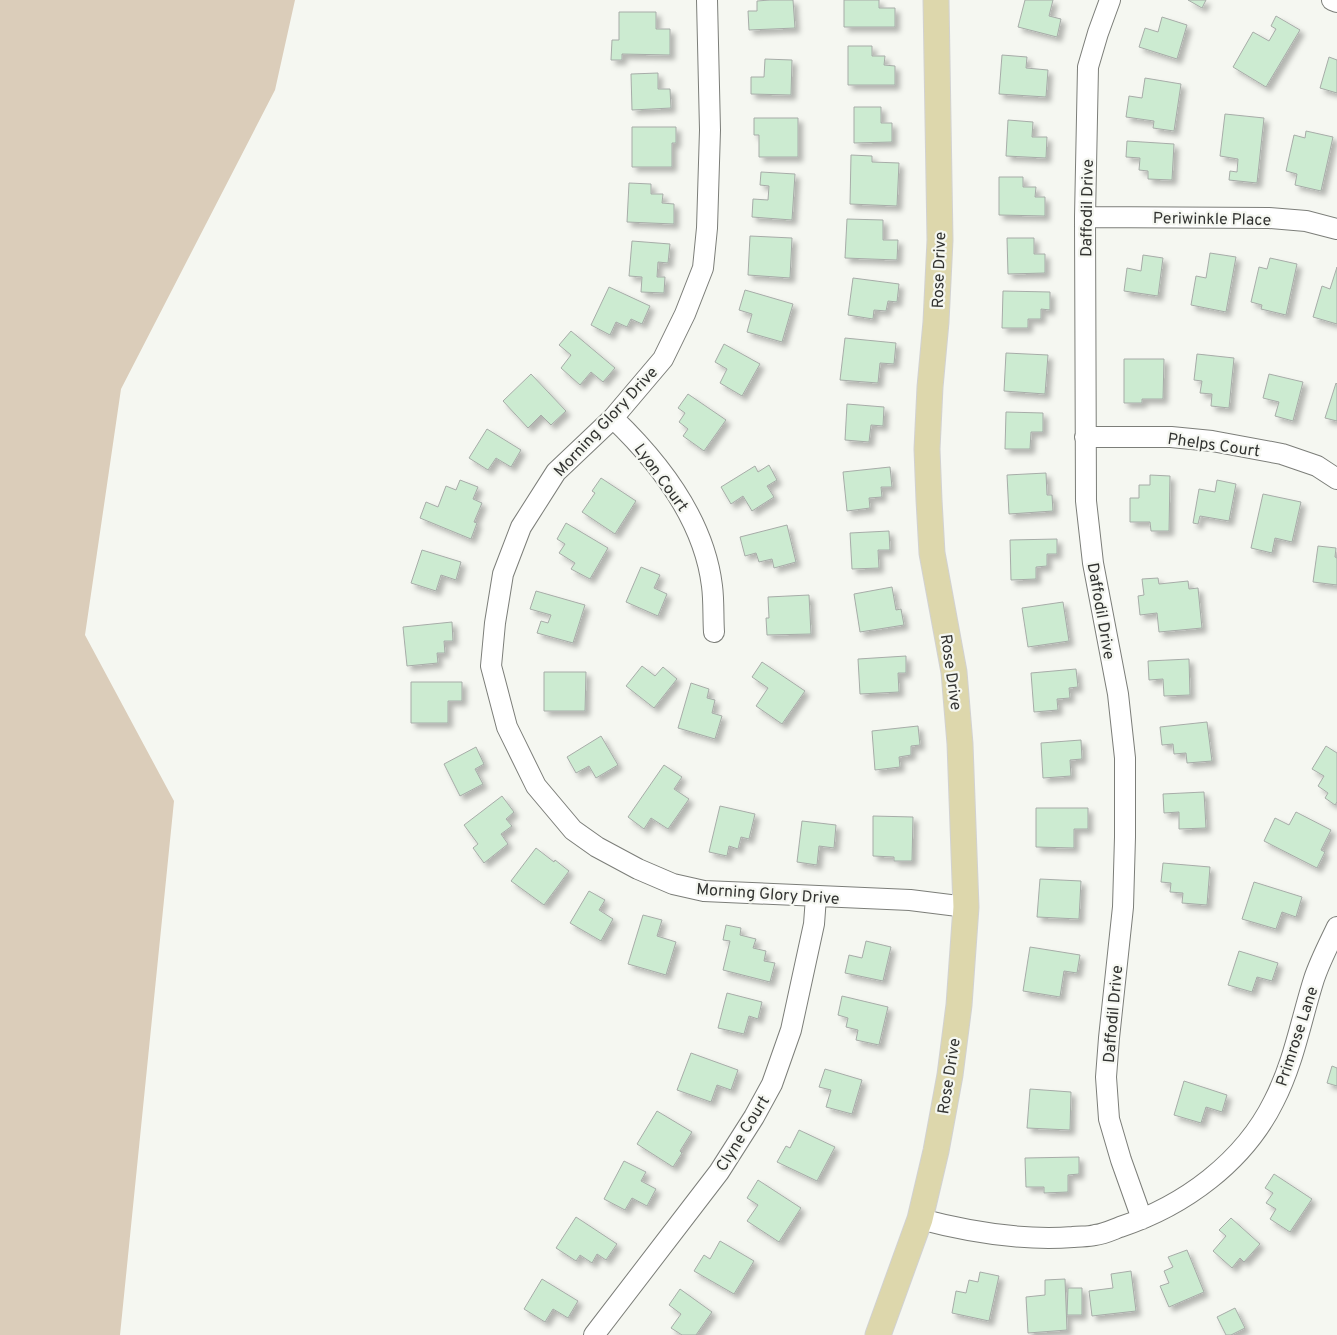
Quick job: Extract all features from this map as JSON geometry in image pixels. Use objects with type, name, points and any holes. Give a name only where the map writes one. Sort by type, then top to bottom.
[{"type":"main road","name":"Rose Drive","points":[[878,1335],[920,1219],[936,1151],[950,1075],[966,906],[960,744],[954,672],[932,553],[927,449],[940,240],[936,0]]},
{"type":"street","name":"Morning Glory Drive","points":[[707,0],[710,130],[707,228],[703,268],[686,314],[663,359],[613,418],[556,472],[522,527],[503,574],[495,623],[491,666],[507,727],[536,786],[573,830],[597,847],[638,869],[673,884],[704,891],[910,900],[966,906]]},
{"type":"street","name":"Daffodil Drive","points":[[1110,0],[1088,67],[1085,217],[1086,501],[1093,564],[1118,694],[1125,758],[1123,908],[1106,1077],[1110,1119],[1121,1160],[1142,1220]]},
{"type":"street","points":[[1332,0],[1337,2]]},
{"type":"street","name":"Periwinkle Place","points":[[1085,217],[1269,218],[1306,221],[1337,229]]},
{"type":"street","name":"Lyon Court","points":[[613,418],[641,445],[687,509],[703,546],[712,586],[714,632]]},
{"type":"street","name":"Phelps Court","points":[[1085,437],[1171,436],[1212,441],[1282,454],[1317,466],[1337,478]]},
{"type":"street","name":"Clyne Court","points":[[594,1335],[719,1172],[754,1118],[772,1084],[791,1030],[814,924],[816,897]]},
{"type":"street","name":"Primrose Lane","points":[[920,1219],[947,1226],[1021,1238],[1061,1238],[1095,1235],[1142,1220],[1176,1202],[1223,1168],[1255,1132],[1274,1101],[1297,1044],[1315,977],[1337,927]]},
{"type":"shaded area","points":[[0,0],[295,0],[275,90],[121,389],[85,635],[174,801],[120,1335],[0,1335]]},
{"type":"building","points":[[793,0],[795,28],[749,30],[748,11],[757,11],[757,1]]},
{"type":"building","points":[[844,0],[879,0],[879,8],[895,8],[895,27],[844,27]]},
{"type":"building","points":[[1025,0],[1053,0],[1049,16],[1061,19],[1057,37],[1018,27]]},
{"type":"building","points":[[1188,0],[1206,0],[1202,8]]},
{"type":"building","points":[[619,12],[656,12],[656,29],[670,29],[670,55],[622,54],[622,60],[611,60],[612,40],[619,40]]},
{"type":"building","points":[[1276,16],[1300,30],[1266,87],[1233,67],[1253,32],[1269,41],[1276,29],[1271,26]]},
{"type":"building","points":[[1162,17],[1187,25],[1177,59],[1139,47],[1145,28],[1158,32]]},
{"type":"building","points":[[848,46],[872,46],[872,56],[885,56],[884,65],[895,66],[895,85],[848,85]]},
{"type":"building","points":[[1002,55],[1027,57],[1026,68],[1048,70],[1046,97],[999,94]]},
{"type":"building","points":[[1329,57],[1337,60],[1337,93],[1320,88]]},
{"type":"building","points":[[765,59],[792,60],[791,95],[751,94],[751,77],[764,77]]},
{"type":"building","points":[[658,73],[658,89],[670,89],[671,108],[632,110],[631,74]]},
{"type":"building","points":[[1145,78],[1181,84],[1174,131],[1153,128],[1154,121],[1126,117],[1129,96],[1142,98]]},
{"type":"building","points":[[854,107],[881,107],[881,123],[892,123],[892,142],[854,143]]},
{"type":"building","points":[[1225,114],[1264,118],[1257,183],[1229,180],[1230,171],[1237,172],[1238,159],[1220,156]]},
{"type":"building","points":[[754,118],[798,118],[798,157],[759,157],[759,135],[754,135]]},
{"type":"building","points":[[1008,120],[1033,122],[1032,137],[1047,137],[1046,158],[1006,156]]},
{"type":"building","points":[[632,127],[676,127],[676,143],[672,143],[672,167],[632,167]]},
{"type":"building","points":[[1306,131],[1333,137],[1321,191],[1295,185],[1297,174],[1286,171],[1294,135],[1305,138]]},
{"type":"building","points":[[1127,141],[1174,144],[1172,180],[1148,179],[1148,171],[1139,170],[1140,158],[1126,157]]},
{"type":"building","points":[[851,155],[872,156],[872,162],[899,163],[897,206],[850,204]]},
{"type":"building","points":[[761,172],[795,174],[792,220],[752,217],[753,199],[768,200],[769,186],[760,185]]},
{"type":"building","points":[[999,177],[1023,177],[1023,187],[1036,187],[1035,197],[1045,197],[1045,216],[999,215]]},
{"type":"building","points":[[629,183],[651,184],[651,194],[663,194],[662,203],[674,204],[674,224],[627,222]]},
{"type":"building","points":[[847,219],[883,220],[883,240],[898,240],[897,260],[845,258]]},
{"type":"building","points":[[750,236],[792,238],[790,278],[748,275]]},
{"type":"building","points":[[1007,238],[1034,238],[1034,254],[1045,254],[1045,273],[1008,274]]},
{"type":"building","points":[[632,241],[670,244],[668,263],[658,262],[657,277],[665,277],[664,293],[641,292],[642,277],[629,276]]},
{"type":"building","points":[[1210,253],[1236,257],[1226,312],[1191,305],[1196,276],[1206,278]]},
{"type":"building","points":[[1143,255],[1163,258],[1158,296],[1124,291],[1127,268],[1141,271]]},
{"type":"building","points":[[1270,258],[1297,264],[1286,315],[1261,309],[1262,305],[1251,302],[1259,267],[1267,269]]},
{"type":"building","points":[[1337,267],[1337,324],[1313,317],[1322,286],[1330,289]]},
{"type":"building","points":[[853,278],[899,284],[897,302],[888,301],[886,311],[874,310],[873,319],[848,315]]},
{"type":"building","points":[[609,287],[650,306],[642,324],[631,319],[627,327],[616,322],[610,335],[591,325]]},
{"type":"building","points":[[745,290],[793,304],[782,342],[747,332],[752,314],[739,310]]},
{"type":"building","points":[[1003,291],[1050,292],[1050,310],[1041,309],[1041,319],[1028,319],[1028,328],[1002,328]]},
{"type":"building","points":[[571,331],[615,368],[603,382],[591,372],[580,385],[561,368],[571,355],[559,345]]},
{"type":"building","points":[[845,338],[896,343],[894,364],[880,363],[878,383],[840,380]]},
{"type":"building","points":[[724,344],[760,364],[742,396],[720,383],[727,369],[715,362]]},
{"type":"building","points":[[1006,353],[1048,355],[1045,394],[1004,391]]},
{"type":"building","points":[[1197,354],[1234,358],[1229,408],[1211,406],[1212,394],[1200,393],[1202,381],[1194,380]]},
{"type":"building","points":[[1124,359],[1164,359],[1163,399],[1142,399],[1142,403],[1124,403]]},
{"type":"building","points":[[531,374],[566,411],[551,425],[541,415],[528,428],[503,401]]},
{"type":"building","points":[[1269,374],[1303,382],[1293,421],[1275,416],[1279,402],[1263,398]]},
{"type":"building","points":[[1337,384],[1337,421],[1325,418]]},
{"type":"building","points":[[688,394],[726,420],[704,451],[683,436],[688,429],[679,422],[685,413],[678,408]]},
{"type":"building","points":[[847,404],[884,407],[883,426],[871,425],[869,442],[845,440]]},
{"type":"building","points":[[1006,412],[1043,413],[1043,432],[1031,432],[1030,449],[1005,449]]},
{"type":"building","points":[[487,429],[521,450],[511,467],[496,458],[488,470],[469,458]]},
{"type":"building","points":[[769,465],[777,480],[767,486],[774,497],[752,511],[743,496],[731,504],[721,487],[755,466],[758,472]]},
{"type":"building","points":[[890,467],[892,487],[881,487],[882,497],[869,498],[870,508],[847,511],[843,472]]},
{"type":"building","points":[[1046,473],[1047,495],[1052,495],[1053,511],[1009,514],[1007,475]]},
{"type":"building","points":[[1150,475],[1170,476],[1169,531],[1151,531],[1150,522],[1130,522],[1130,498],[1139,498],[1139,485],[1150,485]]},
{"type":"building","points":[[601,478],[636,501],[615,534],[582,512],[595,493],[592,491]]},
{"type":"building","points":[[460,480],[478,487],[473,499],[482,503],[474,522],[477,523],[471,539],[420,518],[426,502],[438,507],[446,486],[456,490]]},
{"type":"building","points":[[1217,480],[1236,484],[1229,521],[1200,516],[1198,524],[1193,523],[1199,489],[1215,492]]},
{"type":"building","points":[[1263,494],[1301,502],[1292,542],[1275,538],[1272,553],[1251,548]]},
{"type":"building","points":[[566,523],[608,548],[590,579],[571,569],[575,563],[559,553],[565,544],[557,539]]},
{"type":"building","points":[[787,525],[796,562],[774,568],[772,559],[759,562],[756,553],[745,556],[740,537]]},
{"type":"building","points":[[889,531],[890,550],[878,550],[879,568],[852,569],[850,533]]},
{"type":"building","points":[[1057,539],[1057,554],[1047,554],[1047,566],[1036,567],[1036,579],[1011,580],[1010,540]]},
{"type":"building","points":[[1318,546],[1336,548],[1337,585],[1313,582]]},
{"type":"building","points":[[422,550],[461,562],[456,580],[441,575],[436,591],[411,583]]},
{"type":"building","points":[[641,567],[660,575],[654,588],[667,594],[658,616],[626,602]]},
{"type":"building","points":[[1158,578],[1159,584],[1188,581],[1189,589],[1198,588],[1202,628],[1159,632],[1157,613],[1140,615],[1138,596],[1144,595],[1142,579]]},
{"type":"building","points":[[892,587],[896,610],[901,609],[904,625],[860,632],[854,594]]},
{"type":"building","points":[[536,591],[585,605],[573,643],[537,633],[541,621],[548,623],[551,615],[530,609]]},
{"type":"building","points":[[809,595],[811,634],[767,635],[766,618],[769,618],[768,597]]},
{"type":"building","points":[[1063,602],[1069,641],[1028,647],[1022,608]]},
{"type":"building","points":[[452,622],[453,641],[444,641],[445,653],[437,653],[438,663],[407,666],[403,627]]},
{"type":"building","points":[[906,656],[906,673],[898,673],[899,692],[860,694],[858,659]]},
{"type":"building","points":[[1189,659],[1190,695],[1164,696],[1163,679],[1149,680],[1148,661]]},
{"type":"building","points":[[762,662],[805,691],[782,724],[756,706],[768,688],[752,677]]},
{"type":"building","points":[[642,666],[655,676],[663,667],[677,679],[654,708],[626,686]]},
{"type":"building","points":[[1076,669],[1078,687],[1069,688],[1070,698],[1057,699],[1058,710],[1034,712],[1031,673]]},
{"type":"building","points":[[544,672],[586,672],[585,711],[544,711]]},
{"type":"building","points":[[411,682],[462,682],[462,701],[448,701],[448,723],[411,723]]},
{"type":"building","points":[[691,683],[709,689],[707,698],[715,700],[712,713],[722,716],[715,739],[678,728]]},
{"type":"building","points":[[1207,722],[1212,761],[1187,763],[1186,753],[1174,754],[1173,744],[1162,745],[1160,727]]},
{"type":"building","points":[[918,726],[920,745],[911,746],[911,755],[899,757],[900,767],[875,770],[872,731]]},
{"type":"building","points":[[601,736],[618,765],[596,778],[589,766],[576,773],[567,757]]},
{"type":"building","points":[[1081,740],[1082,759],[1070,760],[1071,776],[1043,778],[1041,743]]},
{"type":"building","points":[[1326,746],[1337,753],[1337,802],[1335,805],[1325,798],[1328,793],[1318,786],[1324,776],[1312,769]]},
{"type":"building","points":[[476,747],[484,764],[475,769],[483,784],[460,796],[444,764]]},
{"type":"building","points":[[664,765],[682,777],[674,789],[689,799],[668,829],[651,818],[644,829],[628,817]]},
{"type":"building","points":[[1204,792],[1206,828],[1179,829],[1179,812],[1164,813],[1163,794]]},
{"type":"building","points":[[502,796],[514,812],[506,819],[512,826],[501,834],[508,844],[484,863],[473,848],[478,844],[464,825]]},
{"type":"building","points":[[720,806],[755,814],[749,839],[741,837],[738,849],[729,846],[727,856],[709,852]]},
{"type":"building","points":[[1036,808],[1088,808],[1088,829],[1074,829],[1074,848],[1036,847]]},
{"type":"building","points":[[1296,812],[1331,830],[1321,850],[1325,852],[1317,868],[1264,841],[1275,818],[1289,825]]},
{"type":"building","points":[[873,816],[913,817],[912,861],[894,861],[894,857],[873,856]]},
{"type":"building","points":[[802,821],[836,825],[834,848],[819,846],[817,865],[797,862]]},
{"type":"building","points":[[536,848],[569,871],[544,905],[511,881]]},
{"type":"building","points":[[1163,863],[1210,867],[1207,905],[1182,903],[1183,893],[1170,892],[1171,883],[1161,882]]},
{"type":"building","points":[[1040,879],[1081,881],[1079,919],[1037,917]]},
{"type":"building","points":[[1254,882],[1302,897],[1296,917],[1282,912],[1276,929],[1242,919]]},
{"type":"building","points":[[589,891],[605,900],[599,910],[613,919],[601,941],[570,923]]},
{"type":"building","points":[[643,915],[662,920],[657,936],[676,942],[666,975],[628,964]]},
{"type":"building","points":[[726,925],[741,928],[740,935],[756,939],[753,948],[766,951],[764,961],[775,963],[770,982],[723,970],[730,941],[723,940]]},
{"type":"building","points":[[866,941],[891,947],[883,981],[845,973],[849,955],[862,958]]},
{"type":"building","points":[[1030,947],[1080,955],[1077,973],[1064,971],[1060,997],[1023,991]]},
{"type":"building","points":[[1239,951],[1278,963],[1272,981],[1257,977],[1252,992],[1228,985]]},
{"type":"building","points":[[727,993],[762,1002],[758,1019],[749,1016],[744,1034],[718,1028]]},
{"type":"building","points":[[842,996],[888,1007],[879,1045],[856,1040],[858,1030],[846,1027],[848,1018],[838,1015]]},
{"type":"building","points":[[691,1053],[738,1070],[731,1090],[717,1085],[711,1102],[677,1090]]},
{"type":"building","points":[[1332,1066],[1337,1068],[1337,1086],[1327,1083]]},
{"type":"building","points":[[825,1069],[862,1080],[852,1114],[826,1107],[831,1090],[819,1087]]},
{"type":"building","points":[[1184,1081],[1227,1095],[1222,1112],[1206,1107],[1201,1123],[1174,1115]]},
{"type":"building","points":[[1030,1089],[1071,1092],[1070,1130],[1027,1128]]},
{"type":"building","points":[[657,1111],[692,1132],[673,1167],[637,1144]]},
{"type":"building","points":[[799,1130],[835,1147],[817,1181],[777,1162],[786,1146],[790,1148]]},
{"type":"building","points":[[1079,1157],[1079,1174],[1068,1175],[1068,1192],[1044,1193],[1044,1187],[1026,1187],[1025,1158]]},
{"type":"building","points":[[624,1161],[646,1172],[641,1181],[656,1189],[647,1206],[632,1198],[625,1210],[604,1199]]},
{"type":"building","points":[[1274,1174],[1312,1199],[1290,1232],[1270,1219],[1276,1209],[1266,1203],[1273,1193],[1265,1188]]},
{"type":"building","points":[[758,1180],[801,1208],[779,1242],[747,1221],[758,1205],[747,1198]]},
{"type":"building","points":[[576,1217],[617,1244],[606,1260],[597,1254],[592,1263],[580,1255],[576,1261],[556,1248]]},
{"type":"building","points":[[1231,1218],[1260,1244],[1244,1262],[1240,1258],[1232,1268],[1213,1251],[1226,1236],[1219,1230]]},
{"type":"building","points":[[720,1241],[754,1261],[734,1294],[694,1271],[704,1255],[710,1259]]},
{"type":"building","points":[[1187,1250],[1204,1292],[1169,1307],[1160,1286],[1169,1283],[1164,1271],[1173,1267],[1168,1257]]},
{"type":"building","points":[[1131,1271],[1136,1311],[1092,1316],[1089,1291],[1113,1288],[1111,1274]]},
{"type":"building","points":[[980,1272],[999,1276],[989,1321],[952,1313],[956,1291],[966,1293],[969,1280],[978,1282]]},
{"type":"building","points":[[542,1279],[578,1301],[568,1318],[553,1309],[545,1322],[524,1309]]},
{"type":"building","points":[[1065,1279],[1067,1330],[1028,1333],[1026,1297],[1045,1295],[1045,1280]]},
{"type":"building","points":[[1068,1288],[1082,1288],[1082,1315],[1067,1315]]},
{"type":"building","points":[[680,1289],[712,1312],[696,1335],[682,1335],[671,1328],[681,1314],[669,1305]]},
{"type":"building","points":[[1235,1308],[1245,1328],[1231,1335],[1226,1335],[1217,1317]]}]
